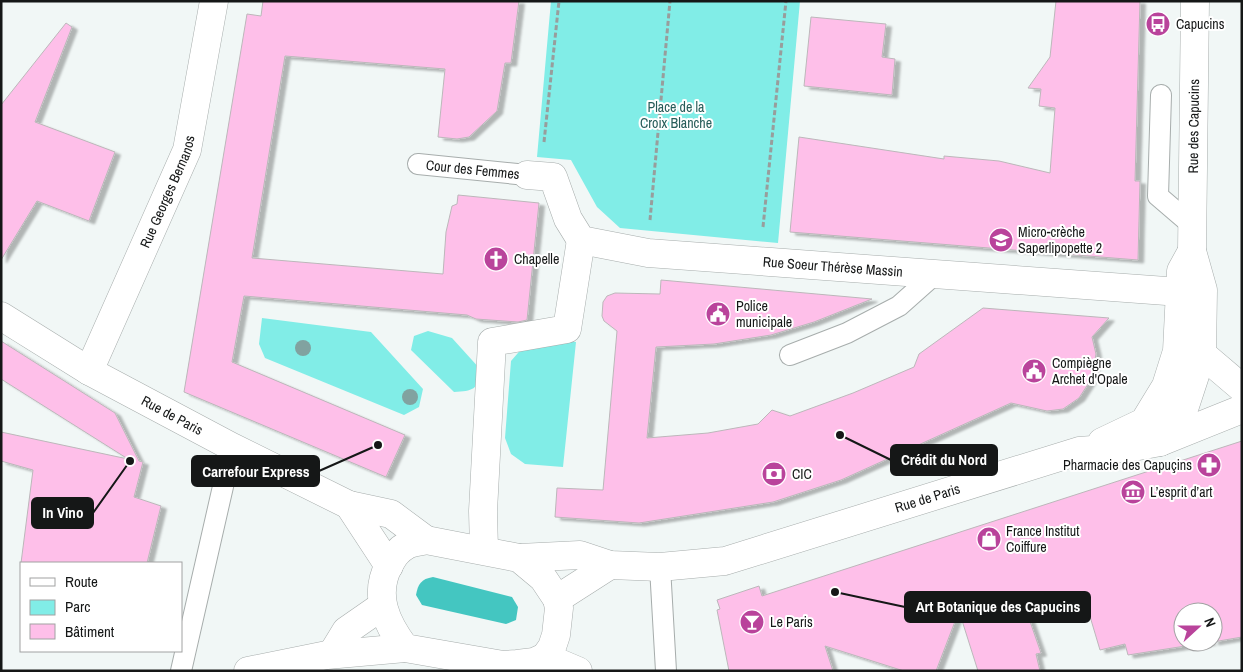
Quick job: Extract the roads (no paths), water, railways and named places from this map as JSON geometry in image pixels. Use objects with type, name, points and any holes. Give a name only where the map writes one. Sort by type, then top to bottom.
[{"type":"street","name":"Rue Georges Bernanos","points":[[89,371],[187,150],[214,1]]},
{"type":"street","name":"Rue des Capucins","points":[[1160,442],[1184,409],[1190,352],[1203,290],[1193,239],[1195,1]]},
{"type":"street","points":[[484,550],[483,511],[492,342],[566,329],[580,240],[568,219],[553,177],[534,175]]},
{"type":"street","name":"Rue des Capucins","points":[[1079,452],[1120,435],[1144,422],[1190,352],[1180,292],[1181,271],[1193,239]]},
{"type":"street","name":"Rue Soeur Thérèse Massin","points":[[580,240],[648,253],[1180,292]]},
{"type":"street","name":"Rue de Paris","points":[[1,316],[89,371],[232,447],[349,505],[391,514],[426,540]]},
{"type":"street","points":[[1190,352],[1242,388]]},
{"type":"street","name":"Rue de Paris","points":[[519,558],[580,555],[610,565],[660,568],[725,560],[1079,452],[1133,447],[1160,442],[1242,409]]},
{"type":"street","points":[[349,505],[389,566]]},
{"type":"street","points":[[248,671],[332,654],[405,648],[503,665],[534,662],[545,657],[552,647],[556,635],[559,608],[557,599],[543,578],[519,558],[426,540],[408,545],[395,554],[382,577],[382,606],[392,630],[405,648]]},
{"type":"street","points":[[557,599],[610,565]]},
{"type":"street","points":[[332,654],[346,631],[382,606]]},
{"type":"street","points":[[545,657],[578,671]]},
{"type":"lane","points":[[1161,95],[1158,196],[1173,211],[1193,239]]},
{"type":"lane","name":"Cour des Femmes","points":[[418,164],[534,175]]},
{"type":"lane","points":[[790,355],[846,333],[899,306],[935,274]]},
{"type":"lane","points":[[181,671],[232,447]]},
{"type":"lane","points":[[660,568],[666,671]]},
{"type":"place","name":"Capucins","points":[[1158,24]]},
{"type":"place","name":"Micro-crèche Saperlipopette 2","points":[[1001,240]]},
{"type":"place","name":"Chapelle","points":[[496,259]]},
{"type":"place","name":"Police municipale","points":[[718,314]]},
{"type":"place","name":"Compiègne Archet d'Opale","points":[[1034,371]]},
{"type":"place","name":"Crédit du Nord","points":[[840,435]]},
{"type":"place","name":"Carrefour Express","points":[[378,445]]},
{"type":"place","name":"In Vino","points":[[130,461]]},
{"type":"place","name":"Pharmacie des Capuçins","points":[[1209,465]]},
{"type":"place","name":"CIC","points":[[774,474]]},
{"type":"place","name":"L’esprit d’art","points":[[1133,492]]},
{"type":"place","name":"France Institut Coiffure","points":[[989,539]]},
{"type":"place","name":"Art Botanique des Capucins","points":[[835,592]]},
{"type":"place","name":"Le Paris","points":[[752,622]]},
{"type":"park label","name":"Place de la Croix Blanche","points":[[676,116]]}]
